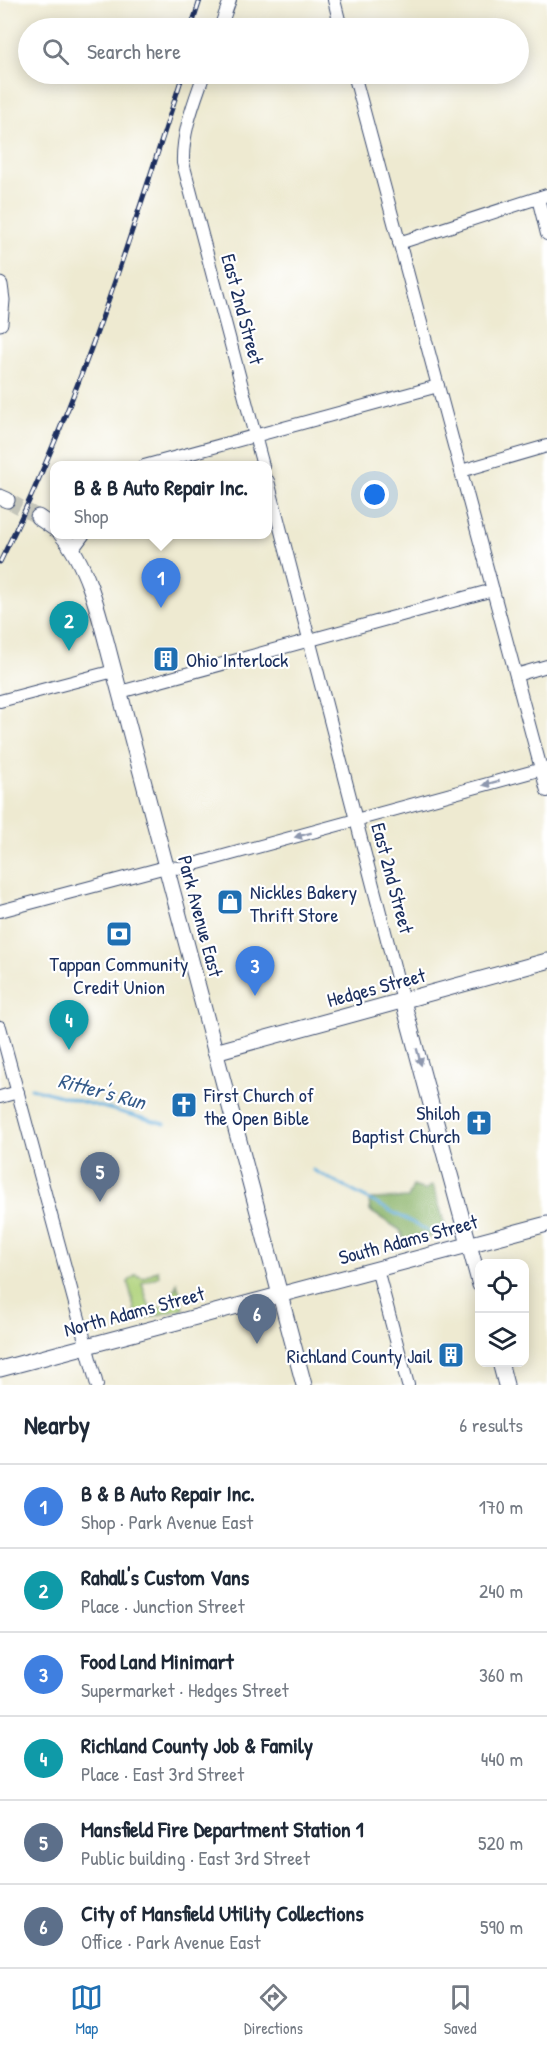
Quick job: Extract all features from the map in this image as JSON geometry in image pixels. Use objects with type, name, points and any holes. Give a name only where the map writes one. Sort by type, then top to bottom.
[{"type":"main road","points":[[0,285],[2,300],[0,323]]},
{"type":"main road","points":[[38,517],[50,525]]},
{"type":"main road","name":"Park Avenue East","points":[[64,539],[72,550],[90,590],[114,670],[304,1385]]},
{"type":"main road","name":"Hedges Street","points":[[215,1052],[547,961]]},
{"type":"main road","name":"East 2nd Street","points":[[404,1001],[475,1266]]},
{"type":"main road","name":"South Adams Street","points":[[279,1294],[547,1224]]},
{"type":"main road","name":"North Adams Street","points":[[0,1369],[279,1294]]},
{"type":"main road","points":[[501,1367],[506,1385]]},
{"type":"street","points":[[224,18],[230,0]]},
{"type":"street","points":[[334,0],[338,18]]},
{"type":"street","name":"East 2nd Street","points":[[201,84],[185,133],[183,163],[262,461]]},
{"type":"street","points":[[357,84],[516,675],[544,768],[547,791]]},
{"type":"street","points":[[399,243],[542,196],[547,234]]},
{"type":"street","points":[[158,461],[438,386]]},
{"type":"street","points":[[461,471],[547,446]]},
{"type":"street","name":"East 2nd Street","points":[[272,500],[404,1001]]},
{"type":"street","points":[[72,550],[80,539]]},
{"type":"street","points":[[120,692],[493,590]]},
{"type":"street","points":[[516,675],[547,666]]},
{"type":"street","points":[[0,701],[114,670]]},
{"type":"street","points":[[0,911],[166,867],[180,868],[544,768]]},
{"type":"street","points":[[0,1027],[97,1385]]},
{"type":"street","points":[[0,1097],[18,1092]]},
{"type":"street","points":[[377,1269],[408,1385]]},
{"type":"green space","points":[[433,1185],[447,1232],[405,1244],[400,1230],[370,1211],[369,1199],[408,1198],[413,1186],[425,1190]]},
{"type":"green space","points":[[158,1270],[159,1276],[142,1283],[150,1309],[170,1306],[168,1296],[175,1290],[177,1283],[184,1309],[137,1320],[128,1282],[136,1275],[143,1278]]},
{"type":"waterway","name":"Ritter's Run","points":[[31,1088],[165,1124]]},
{"type":"waterway","points":[[313,1170],[430,1232]]},
{"type":"tunnel","points":[[7,500],[38,517]]},
{"type":"railway","points":[[194,18],[200,0]]},
{"type":"railway","points":[[0,562],[28,503],[78,383],[122,260],[180,84]]},
{"type":"place","name":"B & B Auto Repair Inc.","points":[[161,608]]},
{"type":"place","name":"Rahall's Custom Vans","points":[[69,651]]},
{"type":"place","name":"Ohio Interlock","points":[[166,659]]},
{"type":"place","name":"Nickles Bakery Thrift Store","points":[[230,902]]},
{"type":"place","name":"Tappan Community Credit Union","points":[[119,934]]},
{"type":"place","name":"Food Land Minimart","points":[[255,996]]},
{"type":"place","name":"Richland County Job & Family","points":[[69,1050]]},
{"type":"place","name":"First Church of the Open Bible","points":[[184,1105]]},
{"type":"place","name":"Shiloh Baptist Church","points":[[479,1123]]},
{"type":"place","name":"Mansfield Fire Department Station 1","points":[[100,1202]]},
{"type":"place","name":"City of Mansfield Utility Collections","points":[[257,1344]]},
{"type":"place","name":"Richland County Jail","points":[[451,1355]]}]
